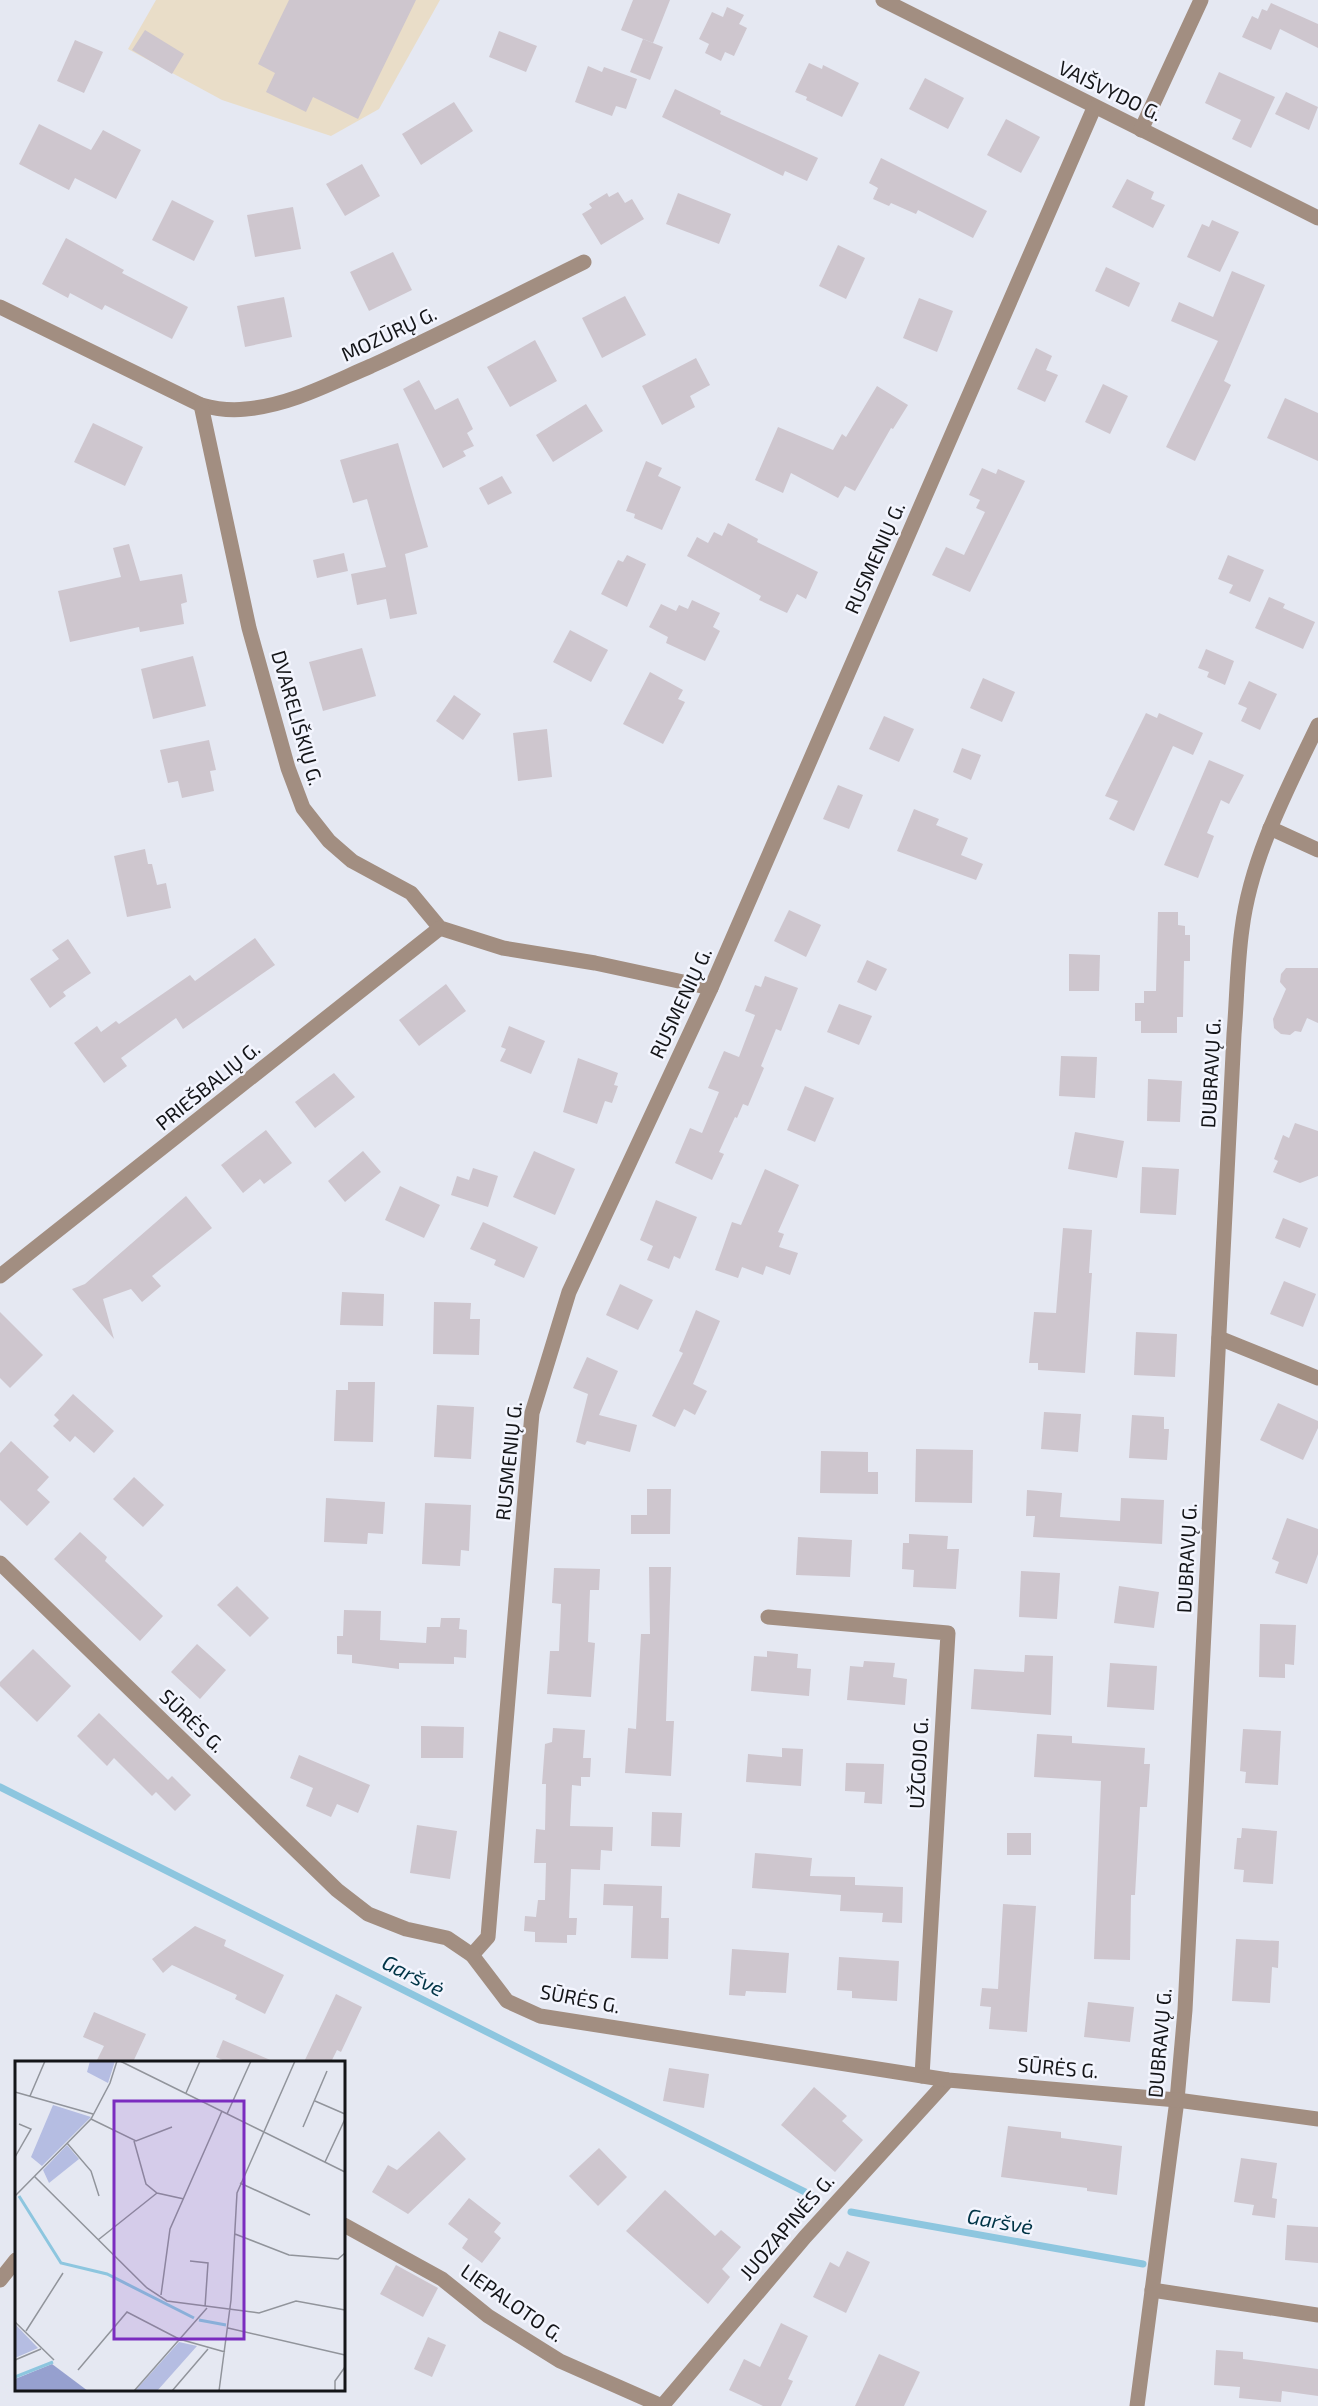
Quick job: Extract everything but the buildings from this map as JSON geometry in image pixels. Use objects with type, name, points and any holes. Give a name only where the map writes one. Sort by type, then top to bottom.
[{"type":"street","name":"VAIŠVYDO G.","points":[[883,0],[1094,108],[1318,218]]},
{"type":"street","points":[[1141,130],[1201,0]]},
{"type":"street","name":"RUSMENIŲ G.","points":[[472,1955],[488,1937],[532,1413],[569,1292],[711,988],[1094,108]]},
{"type":"street","name":"MOZŪRŲ G.","points":[[201,405],[220,410],[246,410],[285,402],[428,340],[584,262]]},
{"type":"street","points":[[0,307],[201,405]]},
{"type":"street","name":"DVARELIŠKIŲ G.","points":[[201,405],[249,628],[288,768],[303,808],[329,841],[352,861],[411,893],[440,928]]},
{"type":"street","name":"DUBRAVŲ G.","points":[[1137,2406],[1177,2100],[1185,2010],[1242,928],[1253,878],[1270,828],[1318,725]]},
{"type":"street","points":[[1270,828],[1318,850]]},
{"type":"street","points":[[440,928],[503,948],[596,963],[711,988]]},
{"type":"street","name":"PRIEŠBALIŲ G.","points":[[0,1276],[440,928]]},
{"type":"street","points":[[1219,1338],[1318,1378]]},
{"type":"street","name":"SŪRĖS G.","points":[[0,1563],[337,1890],[368,1914],[406,1929],[447,1938],[472,1955],[507,2001],[540,2016],[948,2080],[1177,2100],[1318,2119]]},
{"type":"street","name":"UŽGOJO G.","points":[[768,1617],[948,1633],[922,2076]]},
{"type":"street","name":"JUOZAPINĖS G.","points":[[662,2406],[805,2236],[948,2080]]},
{"type":"street","name":"LIEPALOTO G.","points":[[345,2226],[442,2279],[488,2316],[560,2361],[662,2406]]},
{"type":"street","points":[[0,2280],[15,2261]]},
{"type":"street","points":[[1152,2290],[1318,2314]]},
{"type":"shaded area","points":[[156,0],[440,0],[379,109],[331,136],[222,100],[128,49]]},
{"type":"waterway","name":"Garšvė","points":[[0,1787],[811,2195]]},
{"type":"waterway","name":"Garšvė","points":[[851,2212],[1143,2264]]}]
